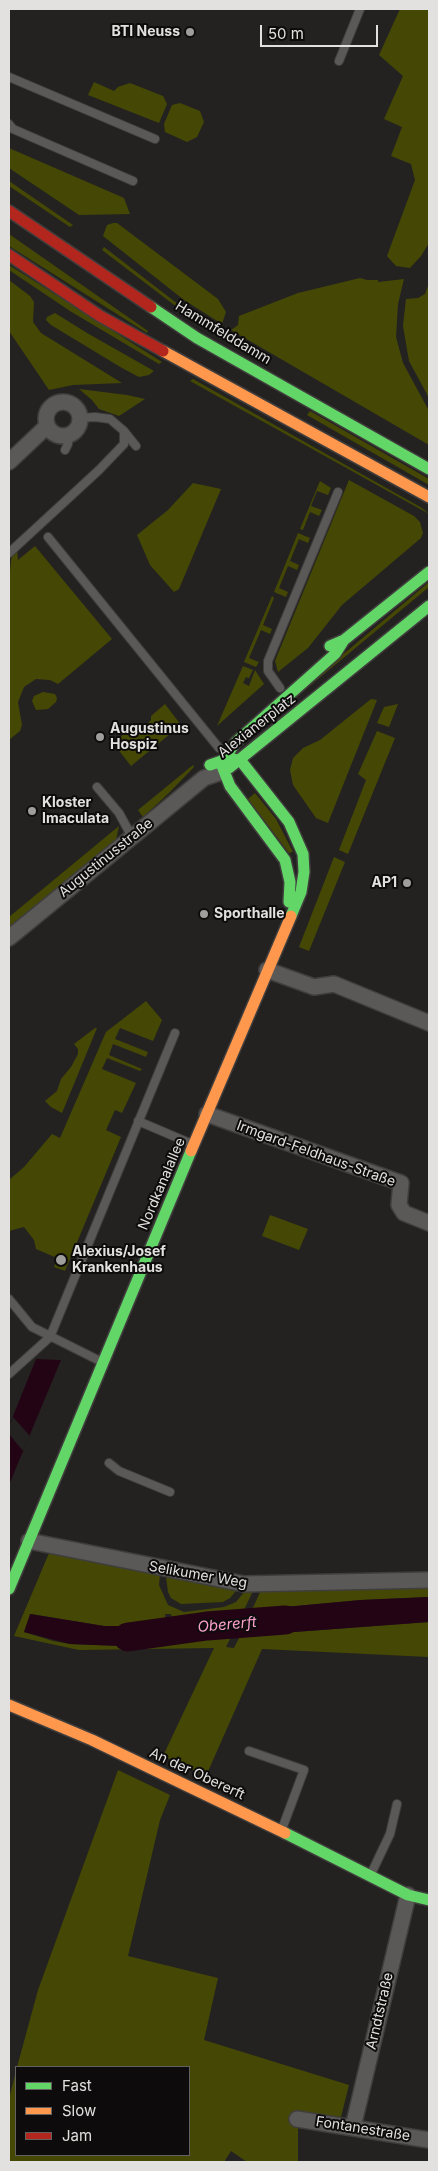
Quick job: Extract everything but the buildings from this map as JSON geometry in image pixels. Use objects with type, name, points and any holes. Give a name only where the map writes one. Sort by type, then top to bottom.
[{"type":"main road","name":"Hammfelddamm","points":[[9,211],[198,338],[429,469]]},
{"type":"main road","points":[[9,255],[100,316],[429,497]]},
{"type":"main road","name":"Alexianerplatz","points":[[215,768],[219,748],[239,724],[331,646],[344,640],[429,572]]},
{"type":"main road","name":"Alexianerplatz","points":[[241,761],[429,606]]},
{"type":"main road","name":"Alexianerplatz","points":[[215,768],[241,736],[335,654],[344,640]]},
{"type":"main road","points":[[215,768],[236,758],[241,761]]},
{"type":"main road","name":"Nordkanalallee","points":[[9,1590],[102,1362],[195,1145],[284,929],[294,912],[302,892],[303,854],[289,822],[241,761]]},
{"type":"main road","name":"Nordkanalallee","points":[[215,768],[285,860],[290,882],[284,929]]},
{"type":"main road","name":"An der Obererft","points":[[9,1705],[92,1740],[281,1831],[408,1895],[429,1900]]},
{"type":"street","points":[[9,462],[46,428],[47,413],[56,403],[73,404],[79,410],[80,426],[66,443],[46,428]]},
{"type":"street","name":"Augustinusstraße","points":[[9,938],[215,768]]},
{"type":"street","points":[[267,970],[314,987],[334,984],[429,1023]]},
{"type":"street","name":"Irmgard-Feldhaus-Straße","points":[[207,1114],[401,1183],[398,1205],[404,1213],[429,1223]]},
{"type":"street","name":"Selikumer Weg","points":[[29,1541],[244,1584],[429,1580]]},
{"type":"street","name":"Arndtstraße","points":[[353,2127],[408,1895]]},
{"type":"street","name":"Fontanestraße","points":[[297,2119],[429,2140]]},
{"type":"lane","points":[[339,61],[360,9]]},
{"type":"lane","points":[[9,78],[155,139]]},
{"type":"lane","points":[[9,124],[14,129],[133,180]]},
{"type":"lane","points":[[81,418],[110,419],[124,431],[136,446]]},
{"type":"lane","points":[[9,553],[120,451],[124,444],[124,431]]},
{"type":"lane","points":[[280,688],[268,671],[268,660],[338,492]]},
{"type":"lane","points":[[48,537],[219,748]]},
{"type":"lane","points":[[97,787],[119,813],[132,837]]},
{"type":"lane","points":[[9,1384],[10,1373],[50,1337],[175,1033]]},
{"type":"lane","points":[[138,1122],[195,1145]]},
{"type":"lane","points":[[9,1299],[32,1327],[102,1362]]},
{"type":"lane","points":[[109,1462],[119,1471],[170,1492]]},
{"type":"lane","points":[[249,1751],[304,1770],[281,1831]]},
{"type":"lane","points":[[371,1876],[390,1834],[397,1804]]},
{"type":"shaded area","points":[[400,9],[429,9],[429,243],[410,268],[396,266],[387,256],[415,180],[411,164],[391,156],[402,127],[384,119],[403,76],[379,55]]},
{"type":"shaded area","points":[[94,82],[114,91],[118,87],[130,83],[163,96],[167,104],[159,123],[88,95]]},
{"type":"shaded area","points":[[180,103],[200,111],[204,122],[197,137],[187,142],[165,132],[164,124],[172,105]]},
{"type":"shaded area","points":[[9,148],[124,198],[130,214],[79,215],[9,168]]},
{"type":"shaded area","points":[[9,181],[73,225],[70,227],[9,186]]},
{"type":"shaded area","points":[[117,223],[218,299],[226,312],[222,324],[184,300],[103,236],[107,225]]},
{"type":"shaded area","points":[[9,234],[148,331],[147,333],[9,246]]},
{"type":"shaded area","points":[[104,247],[209,328],[207,330],[102,250]]},
{"type":"shaded area","points":[[9,265],[162,362],[159,364],[70,311],[9,270]]},
{"type":"shaded area","points":[[360,278],[378,280],[378,282],[404,279],[398,304],[396,337],[403,363],[429,411],[429,445],[231,330],[238,325],[239,316],[298,293]]},
{"type":"shaded area","points":[[9,280],[30,296],[34,302],[33,322],[41,333],[122,383],[73,385],[49,390],[9,331]]},
{"type":"shaded area","points":[[428,286],[429,398],[409,361],[403,326],[406,299],[418,298],[425,294]]},
{"type":"shaded area","points":[[55,313],[154,371],[149,375],[139,377],[122,368],[51,325],[46,320],[47,317]]},
{"type":"shaded area","points":[[193,379],[422,508],[429,514],[190,381]]},
{"type":"shaded area","points":[[79,389],[145,399],[119,416],[99,409]]},
{"type":"shaded area","points":[[310,411],[429,479],[429,485],[307,415]]},
{"type":"shaded area","points":[[349,480],[414,516],[420,522],[423,533],[421,538],[342,605],[308,648],[278,672],[275,661]]},
{"type":"shaded area","points":[[320,481],[331,488],[328,495],[317,491],[311,506],[322,510],[319,516],[310,512],[303,530],[300,529]]},
{"type":"shaded area","points":[[193,483],[221,489],[179,589],[174,592],[150,565],[137,535],[168,510]]},
{"type":"shaded area","points":[[298,533],[310,538],[308,543],[299,539],[290,561],[299,565],[297,570],[288,566],[279,588],[288,592],[286,597],[274,592]]},
{"type":"shaded area","points":[[35,546],[112,639],[58,684],[50,680],[36,679],[24,687],[18,702],[22,725],[20,731],[9,740],[9,580],[12,553],[17,549],[18,560]]},
{"type":"shaded area","points":[[429,582],[429,587],[265,723],[264,721]]},
{"type":"shaded area","points":[[272,596],[274,598],[263,625],[272,629],[270,634],[261,630],[249,658],[259,662],[256,667],[244,662]]},
{"type":"shaded area","points":[[243,666],[253,670],[249,678],[246,677],[243,683],[249,686],[255,670],[264,684],[217,726]]},
{"type":"shaded area","points":[[43,692],[55,694],[56,702],[48,709],[36,710],[32,701],[34,696]]},
{"type":"shaded area","points":[[371,699],[377,700],[328,823],[316,818],[293,785],[290,770],[293,758],[303,748],[320,740]]},
{"type":"shaded area","points":[[165,704],[181,725],[131,766],[113,743],[134,726],[142,729],[151,720],[151,716]]},
{"type":"shaded area","points":[[398,704],[389,727],[377,723],[384,707]]},
{"type":"shaded area","points":[[377,731],[395,738],[348,854],[339,850],[366,780],[358,774]]},
{"type":"shaded area","points":[[193,765],[194,767],[170,792],[143,817],[138,810]]},
{"type":"shaded area","points":[[255,793],[276,819],[293,852],[289,853],[248,799]]},
{"type":"shaded area","points":[[119,826],[116,840],[9,929],[9,917]]},
{"type":"shaded area","points":[[334,857],[345,862],[309,951],[299,947]]},
{"type":"shaded area","points":[[146,1001],[162,1020],[153,1041],[120,1028],[115,1039],[148,1052],[146,1057],[113,1044],[109,1055],[142,1069],[140,1071],[107,1058],[102,1069],[136,1083],[122,1113],[115,1110],[106,1130],[121,1137],[65,1271],[54,1267],[57,1258],[36,1249],[34,1240],[24,1227],[9,1231],[9,1180],[24,1167],[52,1134],[60,1138],[106,1032]]},
{"type":"shaded area","points":[[97,1028],[62,1113],[45,1101],[57,1091],[61,1079],[71,1067],[78,1054],[78,1049],[74,1044]]},
{"type":"shaded area","points":[[270,1215],[308,1229],[299,1250],[262,1236]]},
{"type":"shaded area","points":[[49,1553],[160,1575],[159,1585],[168,1605],[184,1612],[224,1607],[236,1602],[245,1591],[253,1591],[243,1612],[173,1623],[171,1614],[165,1614],[166,1623],[146,1626],[104,1626],[31,1614],[24,1632],[53,1641],[70,1644],[121,1646],[169,1642],[170,1645],[176,1644],[175,1641],[231,1637],[226,1647],[234,1648],[240,1636],[429,1622],[429,1657],[262,1649],[206,1776],[163,1756],[214,1648],[79,1650],[14,1636]]},
{"type":"shaded area","points":[[166,1577],[236,1591],[223,1602],[181,1604],[171,1598],[168,1592]]},
{"type":"shaded area","points":[[429,1585],[429,1597],[361,1600],[252,1610],[261,1590]]},
{"type":"shaded area","points":[[118,1770],[170,1795],[160,1820],[128,1956],[218,1978],[204,2040],[349,2085],[341,2117],[298,2112],[298,2162],[247,2162],[231,2151],[224,2162],[9,2162],[9,2099],[15,2075],[15,2156],[190,2156],[190,2066],[17,2066],[38,1990]]},
{"type":"water","points":[[36,1359],[61,1360],[9,1485],[9,1426]]},
{"type":"water","points":[[429,1597],[429,1622],[240,1636],[252,1610],[361,1600]]},
{"type":"water","points":[[243,1612],[231,1637],[175,1641],[173,1623]]},
{"type":"water","points":[[30,1614],[104,1626],[146,1626],[166,1623],[169,1642],[121,1646],[70,1644],[24,1632]]},
{"type":"pier","points":[[13,1417],[30,1436],[23,1451],[9,1434],[9,1426]]},
{"type":"waterway","name":"Obererft","points":[[128,1637],[207,1626],[285,1620]]},
{"type":"traffic: fast","points":[[151,307],[197,338],[429,469]]},
{"type":"traffic: fast","points":[[330,646],[344,640],[429,572]]},
{"type":"traffic: fast","points":[[229,768],[429,606]]},
{"type":"traffic: fast","points":[[289,902],[290,882],[285,860],[230,786],[222,766],[223,760],[236,742],[335,654],[344,640]]},
{"type":"traffic: fast","points":[[210,765],[230,758],[241,761],[289,822],[303,854],[304,872],[301,892],[291,916]]},
{"type":"traffic: fast","points":[[9,1589],[191,1151]]},
{"type":"traffic: fast","points":[[285,1833],[408,1895],[429,1900]]},
{"type":"traffic: slow","points":[[163,351],[429,497]]},
{"type":"traffic: slow","points":[[191,1151],[291,916]]},
{"type":"traffic: slow","points":[[9,1705],[92,1740],[285,1833]]},
{"type":"traffic: jam","points":[[9,211],[151,307]]},
{"type":"traffic: jam","points":[[9,255],[100,316],[163,351]]},
{"type":"place","name":"BTI Neuss","points":[[190,32]]},
{"type":"place","name":"Augustinus Hospiz","points":[[100,737]]},
{"type":"place","name":"Kloster Imaculata","points":[[32,811]]},
{"type":"place","name":"AP1","points":[[407,883]]},
{"type":"place","name":"Sporthalle","points":[[204,914]]},
{"type":"place","name":"Alexius/Josef Krankenhaus","points":[[61,1260]]}]
